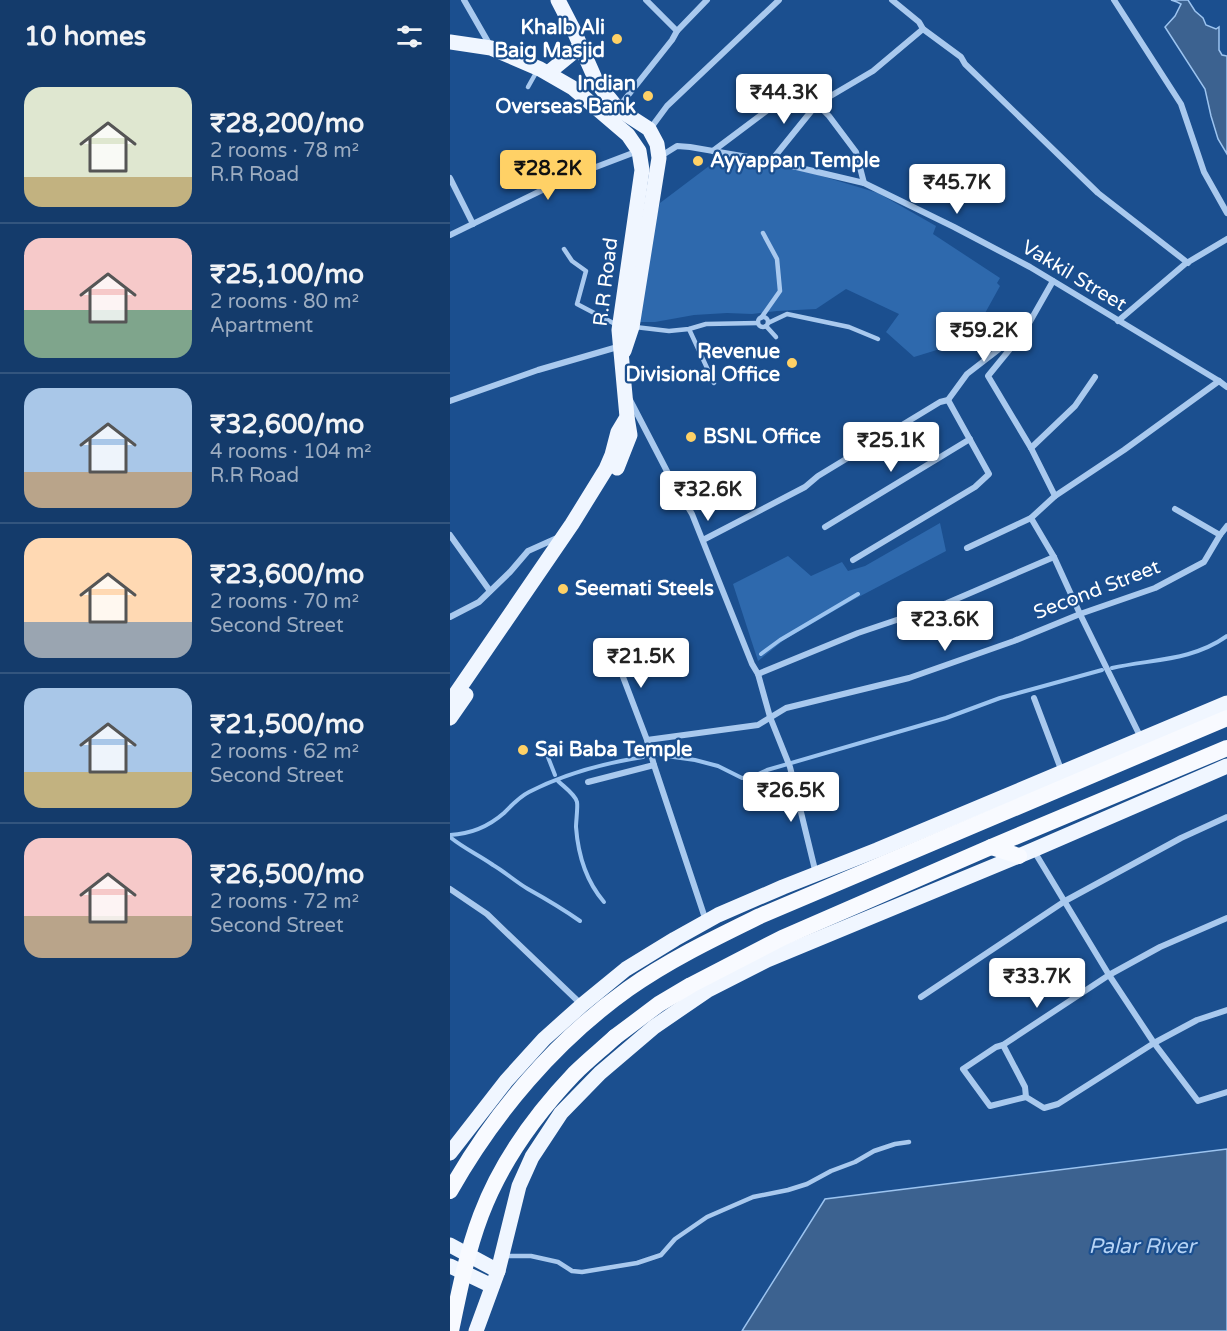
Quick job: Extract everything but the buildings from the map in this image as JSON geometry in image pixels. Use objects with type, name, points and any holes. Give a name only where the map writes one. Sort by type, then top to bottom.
[{"type":"highway","points":[[450,1191],[469,1158],[507,1105],[571,1036],[628,989],[699,946],[760,916],[1227,718]]},
{"type":"highway","points":[[452,1331],[466,1263],[481,1214],[507,1160],[538,1115],[576,1072],[615,1037],[659,1004],[691,985],[782,939],[991,847],[1227,748]]},
{"type":"highway","points":[[991,847],[1026,853]]},
{"type":"main road","points":[[558,0],[597,83],[618,109],[649,129]]},
{"type":"main road","points":[[450,42],[491,48],[543,71],[573,88],[628,135],[639,151]]},
{"type":"main road","points":[[543,71],[580,46]]},
{"type":"main road","name":"R.R Road","points":[[450,718],[582,526],[614,474],[630,435],[621,351],[659,158],[657,144],[649,129]]},
{"type":"main road","name":"R.R Road","points":[[626,327],[642,170],[639,151]]},
{"type":"main road","points":[[450,702],[566,534],[606,469],[618,432],[627,417]]},
{"type":"main road","points":[[450,1152],[506,1081],[544,1039],[626,969],[706,922],[1227,703]]},
{"type":"main road","points":[[476,1331],[500,1263],[519,1186],[532,1157],[561,1113],[600,1073],[654,1028],[708,990],[766,960],[1026,853],[1227,766]]},
{"type":"main road","points":[[450,1245],[500,1263]]},
{"type":"main road","points":[[450,1266],[492,1286]]},
{"type":"street","points":[[464,0],[491,48]]},
{"type":"street","points":[[646,0],[677,31]]},
{"type":"street","points":[[618,109],[677,31],[707,0]]},
{"type":"street","points":[[649,129],[667,106],[779,0]]},
{"type":"street","points":[[892,0],[919,21],[923,29],[961,57],[965,64],[1098,193],[1188,263]]},
{"type":"street","points":[[1114,0],[1180,104],[1204,172],[1227,213]]},
{"type":"street","points":[[771,161],[817,104],[873,71],[923,29]]},
{"type":"street","points":[[713,152],[793,91],[817,104],[830,116],[856,152],[864,183]]},
{"type":"street","name":"Vakkil Street","points":[[659,158],[677,146],[771,161],[864,183],[1030,267],[1227,387]]},
{"type":"street","points":[[450,235],[567,178],[639,151]]},
{"type":"street","points":[[450,178],[473,224]]},
{"type":"street","points":[[1118,321],[1188,263],[1227,239]]},
{"type":"street","points":[[1053,281],[1024,332],[988,376],[1032,448],[1055,496]]},
{"type":"street","points":[[703,540],[805,487],[818,476],[940,402],[948,400],[967,374],[998,350]]},
{"type":"street","points":[[450,401],[538,370],[621,351]]},
{"type":"street","points":[[1032,448],[1075,406],[1095,377]]},
{"type":"street","points":[[967,548],[1031,518],[1055,496],[1124,450],[1219,381]]},
{"type":"street","points":[[624,389],[692,514],[758,674],[770,717],[789,765],[816,874]]},
{"type":"street","points":[[853,561],[975,488],[989,474],[948,400]]},
{"type":"street","points":[[825,527],[970,439]]},
{"type":"street","points":[[1175,509],[1220,535]]},
{"type":"street","points":[[1031,518],[1054,557],[1142,739]]},
{"type":"street","name":"Second Street","points":[[647,740],[758,725],[786,708],[909,678],[1014,641],[1080,614],[1155,588],[1204,562],[1227,526]]},
{"type":"street","points":[[450,617],[479,602],[528,551],[566,534]]},
{"type":"street","points":[[450,535],[490,591]]},
{"type":"street","points":[[758,674],[858,633],[947,603],[1054,557]]},
{"type":"street","points":[[612,648],[647,740],[706,922]]},
{"type":"street","points":[[1034,698],[1062,772]]},
{"type":"street","points":[[588,782],[654,765]]},
{"type":"street","points":[[921,997],[1065,901],[1181,838],[1227,817]]},
{"type":"street","points":[[1026,853],[1065,901],[1109,975],[1154,1042],[1198,1101],[1227,1092]]},
{"type":"street","points":[[450,889],[487,914],[582,1005]]},
{"type":"street","points":[[1227,918],[1160,947],[1109,975],[963,1069],[990,1106],[1026,1096],[1044,1108],[1058,1104],[1154,1042],[1197,1020],[1227,1010]]},
{"type":"street","points":[[1003,1045],[1025,1087],[1026,1096]]},
{"type":"lane","points":[[528,87],[543,71]]},
{"type":"lane","points":[[760,320],[780,291],[777,259],[763,233]]},
{"type":"lane","points":[[564,249],[572,261],[586,272],[576,304],[626,327],[669,331],[706,324],[760,320]]},
{"type":"lane","points":[[760,320],[762,327],[787,314],[849,327],[878,339]]},
{"type":"lane","points":[[767,324],[776,337]]},
{"type":"lane","points":[[689,329],[714,383]]},
{"type":"lane","points":[[500,1263],[531,1256],[558,1262],[572,1271],[582,1272],[637,1263],[661,1255],[675,1239],[707,1217],[753,1197],[807,1184],[874,1151],[909,1142]]},
{"type":"shaded area","points":[[716,153],[815,174],[878,193],[936,226],[933,234],[1000,278],[997,283],[1000,286],[984,315],[940,349],[914,357],[886,332],[899,314],[846,289],[816,309],[752,314],[694,315],[655,322],[640,322],[654,227],[660,203],[713,163]]},
{"type":"shaded area","points":[[940,523],[946,551],[851,601],[784,640],[758,661],[733,584],[788,556],[811,576],[842,562],[848,571],[865,566]]},
{"type":"water","points":[[1171,0],[1188,0],[1206,25],[1216,29],[1219,27],[1219,50],[1222,55],[1227,56],[1227,154],[1218,139],[1205,89],[1165,27],[1175,16],[1181,4]]},
{"type":"water","name":"Palar River","points":[[1227,1149],[1227,1331],[742,1331],[825,1199]]},
{"type":"waterway","points":[[761,654],[780,640],[858,594]]},
{"type":"waterway","points":[[1112,668],[1186,655],[1227,636]]},
{"type":"waterway","points":[[659,755],[695,760],[718,766],[742,778],[752,777],[767,770],[946,718],[1000,698],[1102,670]]},
{"type":"waterway","points":[[542,742],[555,775]]},
{"type":"waterway","points":[[450,835],[485,826],[498,818],[525,794],[556,780],[614,762],[643,757]]},
{"type":"waterway","points":[[558,781],[576,799],[576,827],[581,857],[592,885],[604,902]]},
{"type":"waterway","points":[[450,837],[580,921]]},
{"type":"place","name":"Khalb Ali Baig Masjid","points":[[617,39]]},
{"type":"place","name":"Indian Overseas Bank","points":[[648,96]]},
{"type":"place","name":"Ayyappan Temple","points":[[698,161]]},
{"type":"place","name":"Revenue Divisional Office","points":[[792,363]]},
{"type":"place","name":"BSNL Office","points":[[691,437]]},
{"type":"place","name":"Seemati Steels","points":[[563,589]]},
{"type":"place","name":"Sai Baba Temple","points":[[523,750]]}]
